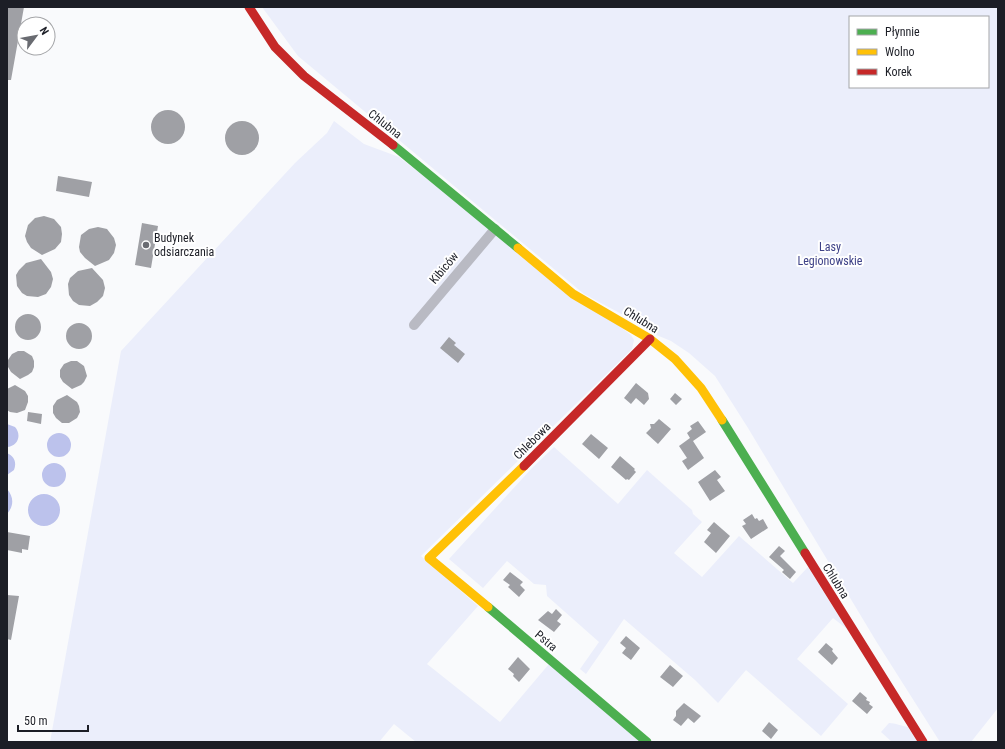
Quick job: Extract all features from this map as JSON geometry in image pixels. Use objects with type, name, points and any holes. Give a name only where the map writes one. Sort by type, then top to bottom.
[{"type":"street","name":"Chlubna","points":[[249,7],[276,47],[304,76],[404,154],[573,294],[650,339],[674,359],[701,388],[746,457],[853,632],[923,742]]},
{"type":"street","name":"Kibiców","points":[[414,325],[495,229]]},
{"type":"street","name":"Chlebowa","points":[[429,558],[539,452],[650,339]]},
{"type":"street","name":"Pstra","points":[[429,558],[647,742]]},
{"type":"green space","name":"Lasy Legionowskie","points":[[262,7],[998,7],[998,708],[971,742],[940,742],[876,641],[748,428],[715,376],[689,353],[671,341],[654,334],[646,327],[584,294],[298,56]]},
{"type":"green space","points":[[334,121],[364,144],[399,157],[631,335],[634,340],[632,349],[421,556],[478,606],[427,664],[500,722],[549,664],[641,742],[416,742],[394,724],[379,742],[50,742],[121,351],[295,163],[327,133]]},
{"type":"green space","points":[[554,447],[618,504],[647,470],[692,510],[693,514],[702,522],[674,553],[702,577],[739,536],[793,583],[808,567],[847,629],[833,618],[797,659],[848,704],[821,736],[746,670],[718,703],[695,680],[624,619],[586,674],[580,669],[599,642],[547,596],[546,585],[534,584],[507,561],[483,588],[449,559],[532,468]]},
{"type":"green space","points":[[889,723],[908,727],[917,742],[892,742],[881,732]]},
{"type":"water","points":[[7,424],[15,427],[18,433],[18,440],[14,445],[7,447]]},
{"type":"water","points":[[59,433],[67,437],[71,445],[67,453],[59,457],[51,453],[47,445],[51,437]]},
{"type":"water","points":[[7,453],[13,458],[15,464],[14,470],[7,475]]},
{"type":"water","points":[[54,463],[62,467],[66,475],[62,483],[54,487],[46,483],[42,475],[46,467]]},
{"type":"water","points":[[7,489],[12,498],[12,505],[7,514]]},
{"type":"water","points":[[41,494],[47,494],[57,501],[60,510],[59,516],[53,523],[47,526],[41,526],[31,519],[28,513],[28,507],[35,497]]},
{"type":"building","points":[[7,7],[24,7],[22,16],[16,16],[16,52],[11,80],[7,80]]},
{"type":"building","points":[[165,110],[171,110],[175,111],[182,117],[185,127],[184,134],[178,141],[171,144],[165,144],[161,143],[154,137],[151,130],[151,124],[152,120],[158,113]]},
{"type":"building","points":[[239,121],[245,121],[249,122],[256,128],[259,138],[258,145],[252,152],[245,155],[239,155],[235,154],[228,148],[225,141],[225,135],[226,131],[232,124]]},
{"type":"building","points":[[58,176],[92,182],[89,197],[56,191]]},
{"type":"building","points":[[44,216],[54,219],[61,227],[62,234],[61,242],[55,249],[42,255],[31,248],[25,236],[28,225],[35,218]]},
{"type":"building","name":"Budynek odsiarczania","points":[[142,223],[158,226],[151,268],[135,265]]},
{"type":"building","points":[[98,227],[107,229],[114,238],[116,245],[114,253],[109,260],[95,266],[85,258],[80,252],[79,247],[81,235],[89,229]]},
{"type":"building","points":[[41,259],[51,272],[53,279],[51,287],[46,294],[38,297],[27,296],[22,293],[17,286],[16,275],[26,263]]},
{"type":"building","points":[[92,268],[103,280],[105,288],[103,296],[90,306],[79,305],[73,301],[69,295],[68,284],[70,278],[78,271]]},
{"type":"building","points":[[28,314],[37,318],[41,327],[37,336],[28,340],[19,336],[15,327],[19,318]]},
{"type":"building","points":[[79,323],[88,327],[92,336],[88,345],[79,349],[70,345],[66,336],[70,327]]},
{"type":"building","points":[[449,337],[456,343],[454,345],[465,354],[458,363],[440,348]]},
{"type":"building","points":[[18,351],[24,351],[32,356],[34,361],[32,372],[20,379],[11,372],[8,367],[8,360],[12,354]]},
{"type":"building","points":[[71,361],[77,361],[84,366],[87,376],[81,385],[72,389],[63,382],[60,377],[60,370],[64,364]]},
{"type":"building","points":[[636,383],[648,393],[649,399],[644,405],[636,398],[631,404],[624,398]]},
{"type":"building","points":[[15,385],[25,391],[28,396],[28,402],[25,410],[17,413],[7,410],[7,389]]},
{"type":"building","points":[[675,393],[682,399],[676,405],[670,399]]},
{"type":"building","points":[[67,395],[77,402],[80,412],[77,418],[69,423],[62,423],[53,413],[53,406],[57,400]]},
{"type":"building","points":[[28,412],[42,414],[41,424],[27,421]]},
{"type":"building","points":[[659,419],[671,429],[658,444],[646,433],[651,428],[650,424],[654,424]]},
{"type":"building","points":[[698,421],[706,432],[693,441],[704,458],[688,470],[682,461],[687,458],[679,446],[690,438],[687,433],[692,429],[690,426]]},
{"type":"building","points":[[591,434],[608,448],[599,459],[582,444]]},
{"type":"building","points":[[620,456],[635,469],[634,470],[636,472],[629,480],[626,480],[611,467]]},
{"type":"building","points":[[715,470],[721,477],[717,480],[725,491],[710,501],[698,482]]},
{"type":"building","points":[[752,514],[755,519],[757,518],[759,521],[763,519],[768,528],[751,539],[742,526],[746,524],[743,520]]},
{"type":"building","points":[[714,522],[730,536],[716,553],[704,542],[711,533],[707,530]]},
{"type":"building","points":[[7,532],[30,536],[28,550],[22,549],[22,553],[7,550]]},
{"type":"building","points":[[779,546],[785,551],[780,556],[796,572],[790,579],[782,572],[784,570],[769,557]]},
{"type":"building","points":[[510,572],[523,582],[520,585],[525,590],[519,597],[508,587],[510,585],[503,580]]},
{"type":"building","points":[[7,595],[19,596],[11,640],[7,639]]},
{"type":"building","points":[[556,609],[562,615],[557,621],[561,624],[554,632],[538,620],[548,611],[552,614]]},
{"type":"building","points":[[626,636],[640,648],[631,660],[622,653],[626,648],[620,643]]},
{"type":"building","points":[[826,643],[833,649],[832,651],[838,658],[832,665],[818,652]]},
{"type":"building","points":[[518,657],[530,669],[519,682],[513,676],[514,674],[508,669]]},
{"type":"building","points":[[670,665],[683,676],[673,687],[660,677]]},
{"type":"building","points":[[860,692],[867,698],[866,700],[870,702],[869,704],[873,707],[867,714],[852,701]]},
{"type":"building","points":[[684,703],[701,716],[694,723],[688,718],[681,726],[673,720],[676,716],[676,711]]},
{"type":"building","points":[[769,722],[778,730],[771,739],[762,731]]},
{"type":"traffic: fast","points":[[393,145],[518,248]]},
{"type":"traffic: fast","points":[[722,420],[805,553]]},
{"type":"traffic: fast","points":[[488,607],[647,742]]},
{"type":"traffic: slow","points":[[518,248],[573,294],[650,339],[675,359],[701,388],[722,420]]},
{"type":"traffic: slow","points":[[488,607],[429,558],[524,466]]},
{"type":"traffic: jam","points":[[249,7],[275,47],[304,76],[393,145]]},
{"type":"traffic: jam","points":[[524,466],[650,339]]},
{"type":"traffic: jam","points":[[805,553],[923,742]]},
{"type":"place","name":"Budynek odsiarczania","points":[[146,245]]}]
